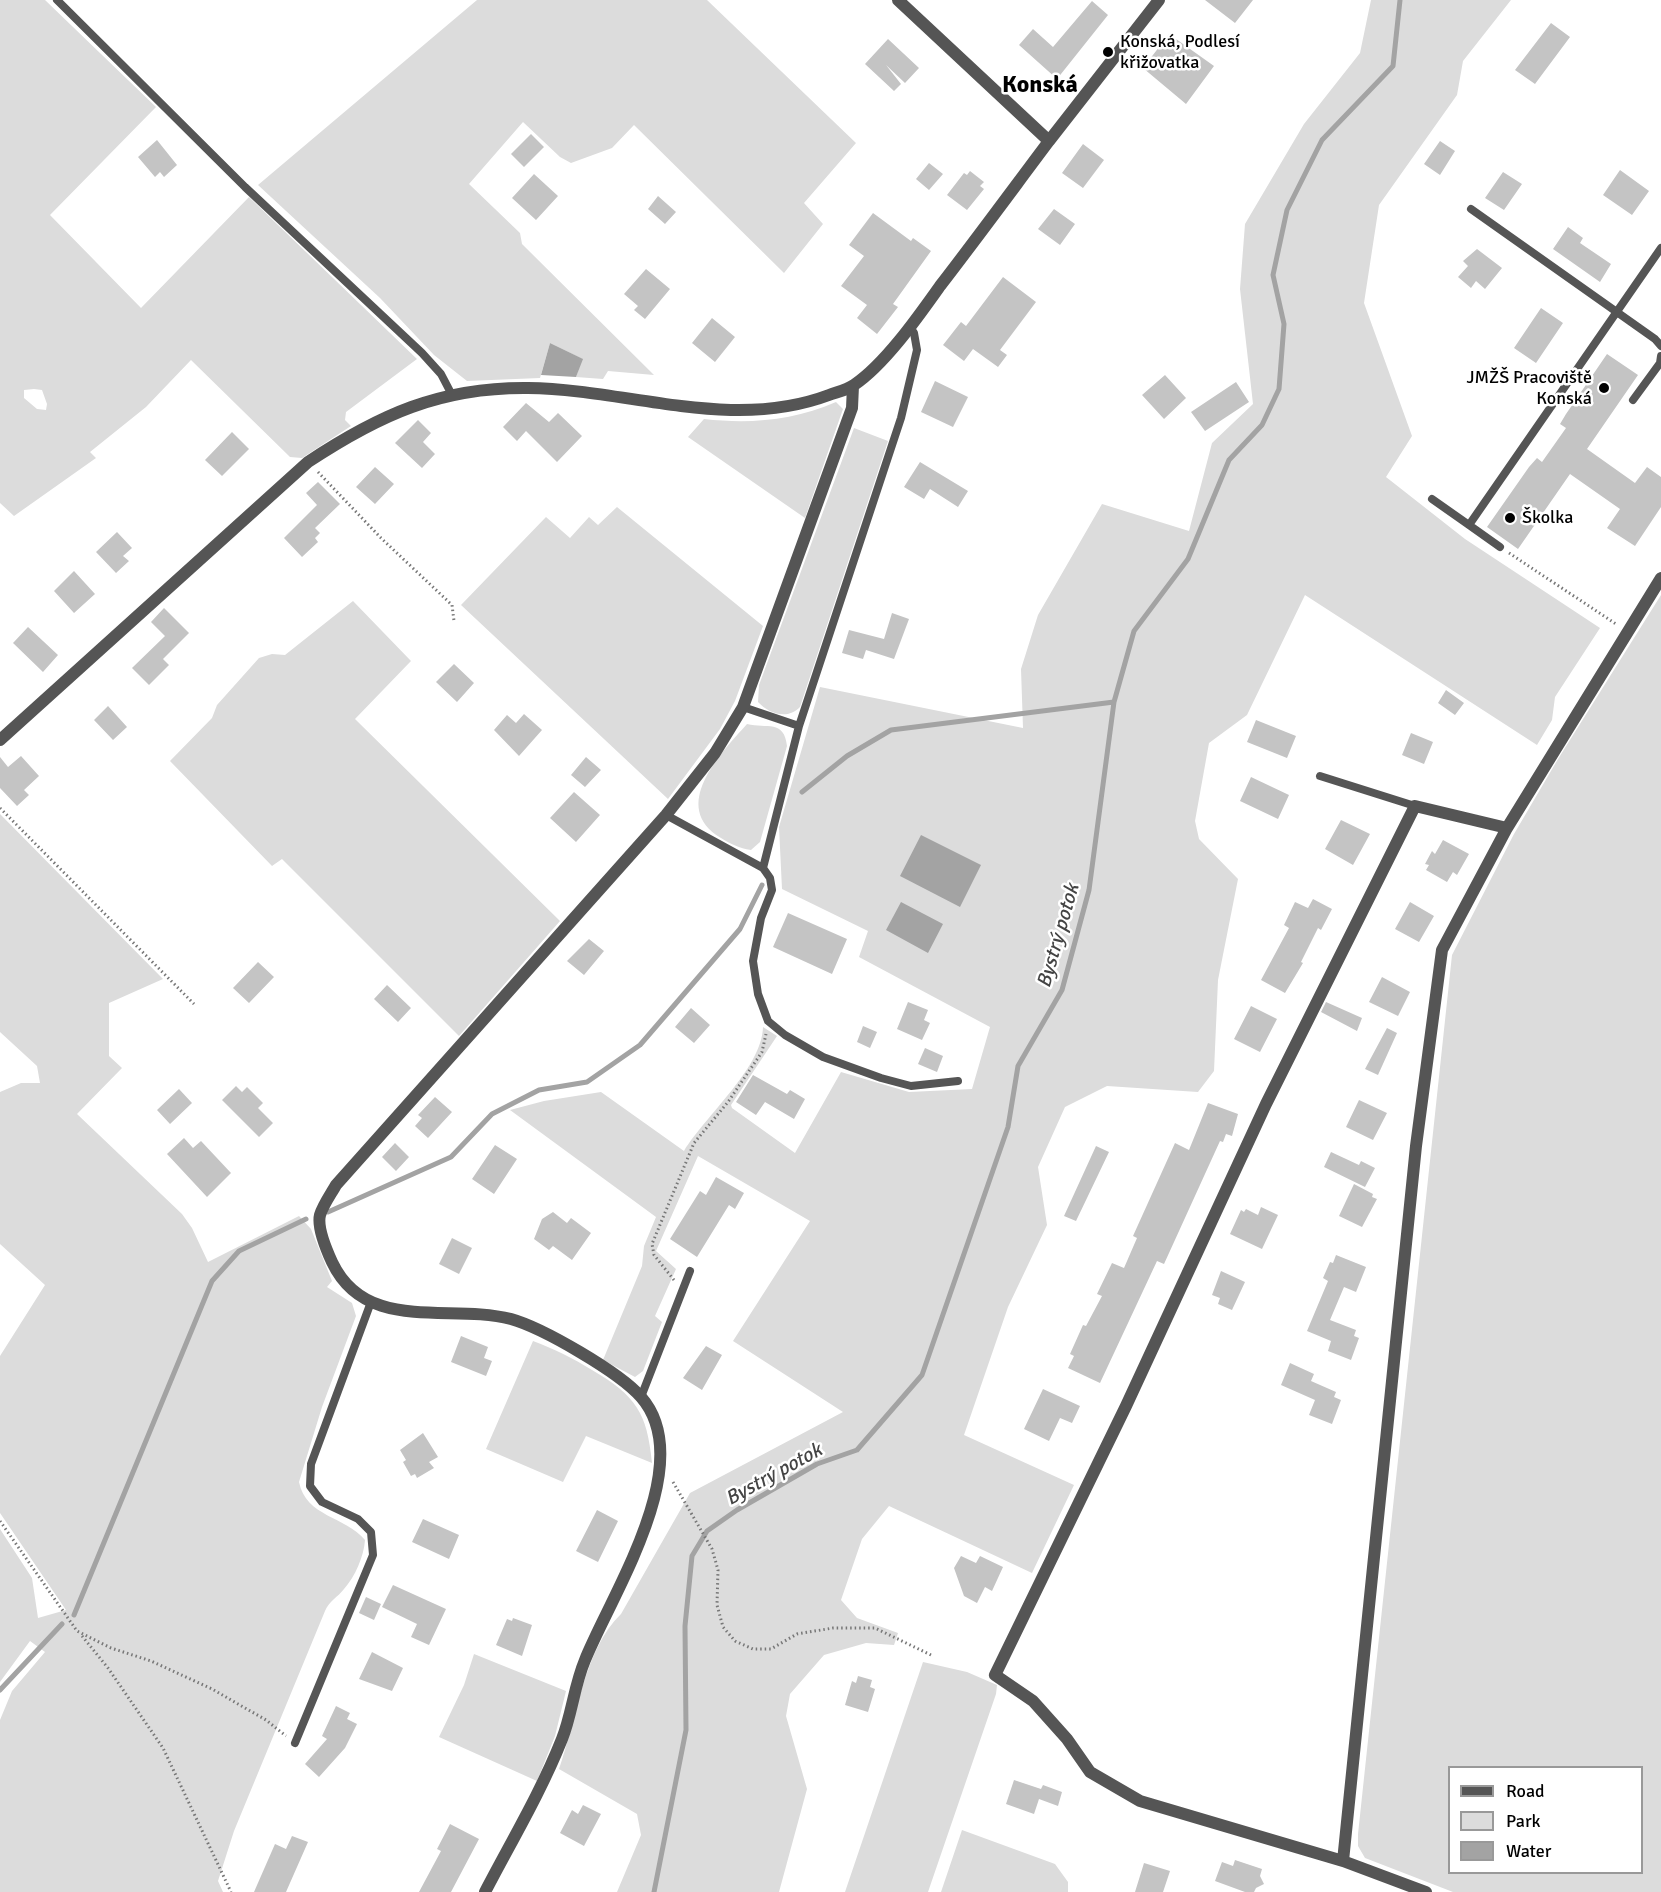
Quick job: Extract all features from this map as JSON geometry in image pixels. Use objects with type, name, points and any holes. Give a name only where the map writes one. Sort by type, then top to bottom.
[{"type":"street","points":[[898,0],[1050,141]]},
{"type":"street","points":[[0,740],[308,462],[379,419],[413,404],[452,395],[528,388],[699,408],[754,409],[794,407],[853,386],[910,327],[1159,0]]},
{"type":"street","points":[[485,1892],[551,1766],[564,1735],[576,1682],[606,1611],[630,1570],[640,1544],[658,1480],[661,1459],[658,1436],[652,1414],[641,1397],[625,1383],[532,1326],[492,1316],[404,1312],[371,1302],[351,1291],[339,1277],[327,1252],[320,1216],[336,1185],[666,815],[715,753],[743,707],[852,408],[853,386]]},
{"type":"street","points":[[1343,1861],[1410,1192],[1442,950],[1507,828],[1661,578]]},
{"type":"street","points":[[1426,1892],[1343,1861],[1140,1801],[1090,1772],[1067,1739],[1033,1701],[995,1675],[1121,1417],[1266,1104],[1415,807],[1507,828]]},
{"type":"lane","points":[[57,0],[245,187],[422,353],[441,374],[452,395]]},
{"type":"lane","points":[[1471,209],[1661,346]]},
{"type":"lane","points":[[1469,525],[1661,248]]},
{"type":"lane","points":[[763,868],[799,726],[901,418],[917,350],[914,333],[910,327]]},
{"type":"lane","points":[[1633,400],[1660,363],[1661,356]]},
{"type":"lane","points":[[1432,499],[1500,547]]},
{"type":"lane","points":[[743,707],[799,726]]},
{"type":"lane","points":[[1320,776],[1415,807]]},
{"type":"lane","points":[[666,815],[763,868],[770,878],[772,890],[761,918],[753,961],[758,994],[768,1021],[784,1035],[823,1057],[881,1078],[912,1086],[958,1081]]},
{"type":"lane","points":[[641,1397],[690,1271]]},
{"type":"lane","points":[[295,1743],[373,1555],[371,1532],[358,1519],[322,1502],[310,1486],[311,1464],[371,1302]]},
{"type":"path","points":[[308,462],[381,538],[452,604],[454,621]]},
{"type":"path","points":[[1500,547],[1629,632]]},
{"type":"path","points":[[0,808],[194,1004]]},
{"type":"path","points":[[682,1290],[654,1255],[652,1244],[694,1143],[728,1102],[762,1052],[768,1021]]},
{"type":"path","points":[[661,1459],[712,1549],[718,1570],[717,1605],[723,1626],[735,1641],[753,1649],[771,1648],[797,1634],[833,1628],[875,1628],[931,1654]]},
{"type":"path","points":[[0,1521],[77,1631],[108,1668],[163,1748],[231,1892]]},
{"type":"path","points":[[77,1631],[111,1648],[151,1661],[212,1689],[266,1720],[295,1743]]},
{"type":"green space","points":[[0,0],[45,0],[156,107],[50,215],[141,308],[249,197],[417,359],[346,412],[345,420],[351,426],[302,458],[290,457],[191,360],[146,407],[90,452],[96,458],[14,516],[0,503]],"holes":[[[24,390],[42,390],[47,404],[46,410],[37,409],[24,398]]]},
{"type":"green space","points":[[477,0],[707,0],[856,143],[804,203],[823,224],[784,273],[634,125],[612,148],[571,163],[560,157],[523,122],[469,184],[520,233],[522,244],[654,375],[608,371],[603,379],[576,377],[582,359],[550,343],[540,378],[467,381],[434,355],[380,298],[258,185]]},
{"type":"green space","points":[[1371,0],[1511,0],[1463,61],[1457,95],[1379,205],[1364,303],[1412,436],[1386,477],[1465,539],[1600,628],[1555,697],[1552,720],[1537,745],[1305,595],[1247,715],[1209,743],[1195,821],[1199,839],[1238,879],[1218,980],[1214,1071],[1198,1092],[1107,1086],[1065,1107],[1038,1167],[1047,1225],[1008,1307],[964,1435],[1074,1485],[1032,1573],[889,1506],[862,1539],[841,1600],[857,1618],[898,1633],[894,1645],[866,1643],[824,1655],[790,1694],[786,1716],[807,1789],[779,1892],[617,1892],[641,1835],[637,1814],[559,1769],[582,1687],[598,1646],[608,1629],[621,1614],[690,1493],[843,1412],[733,1341],[810,1221],[698,1156],[656,1251],[676,1269],[655,1316],[662,1322],[643,1371],[635,1377],[603,1360],[642,1266],[644,1246],[656,1217],[510,1110],[544,1101],[601,1092],[684,1151],[743,1075],[760,1043],[763,1027],[777,1036],[731,1105],[795,1153],[841,1072],[909,1092],[972,1089],[990,1027],[859,957],[868,931],[782,889],[779,827],[820,687],[1023,728],[1021,669],[1038,615],[1102,504],[1189,531],[1212,443],[1253,404],[1240,289],[1245,224],[1304,124],[1360,53]]},
{"type":"green space","points":[[836,402],[843,409],[805,518],[688,437],[704,419],[754,421],[787,417]]},
{"type":"green space","points":[[854,428],[888,441],[800,707],[790,713],[779,714],[768,710],[758,702],[759,685]]},
{"type":"green space","points":[[617,507],[763,626],[735,701],[720,729],[668,799],[461,605],[546,517],[570,538],[589,517],[598,525]]},
{"type":"green space","points":[[1661,595],[1661,1892],[1453,1892],[1365,1858],[1358,1846],[1452,955],[1514,834],[1558,759]]},
{"type":"green space","points":[[353,601],[411,661],[355,719],[560,921],[459,1036],[282,859],[272,866],[170,761],[212,718],[217,705],[259,658],[272,654],[285,655]]},
{"type":"green space","points":[[747,724],[778,728],[787,746],[760,842],[751,850],[735,846],[721,838],[706,825],[699,811],[699,796],[704,781],[724,750]]},
{"type":"green space","points":[[0,814],[163,979],[109,1003],[109,1056],[122,1068],[77,1114],[182,1214],[192,1228],[208,1262],[299,1216],[311,1229],[332,1281],[327,1287],[352,1303],[356,1316],[322,1407],[299,1482],[309,1502],[357,1532],[365,1540],[363,1553],[352,1579],[325,1611],[234,1831],[218,1881],[223,1892],[0,1892],[0,1720],[12,1691],[45,1652],[30,1641],[0,1682],[0,1529],[32,1578],[38,1618],[66,1610],[0,1513],[0,1356],[45,1285],[0,1244],[0,1092],[21,1083],[40,1083],[37,1066],[0,1032]]},
{"type":"green space","points":[[533,1341],[585,1366],[607,1379],[629,1397],[637,1407],[647,1431],[652,1463],[586,1436],[563,1482],[486,1449]]},
{"type":"green space","points":[[474,1654],[566,1691],[555,1736],[537,1781],[439,1737],[464,1685]]},
{"type":"green space","points":[[923,1662],[967,1672],[997,1685],[996,1694],[928,1892],[845,1892]]},
{"type":"green space","points":[[962,1830],[1055,1864],[1068,1882],[1068,1892],[941,1892]]},
{"type":"water","points":[[550,343],[583,359],[576,377],[541,375]]},
{"type":"water","points":[[921,835],[981,865],[960,907],[900,876]]},
{"type":"water","points":[[901,902],[943,924],[928,953],[886,930]]},
{"type":"building","points":[[1205,0],[1253,0],[1235,23]]},
{"type":"building","points":[[1092,1],[1108,15],[1057,79],[1019,45],[1033,29],[1053,47]]},
{"type":"building","points":[[1551,23],[1570,37],[1535,84],[1515,70]]},
{"type":"building","points":[[1169,34],[1214,66],[1186,104],[1143,68]]},
{"type":"building","points":[[888,39],[919,68],[905,83],[886,65],[901,84],[894,91],[865,64]]},
{"type":"building","points":[[531,134],[544,147],[524,167],[511,154]]},
{"type":"building","points":[[157,140],[177,165],[164,177],[160,172],[155,177],[138,157]]},
{"type":"building","points":[[1440,141],[1455,151],[1440,175],[1424,164]]},
{"type":"building","points":[[1083,144],[1104,160],[1083,188],[1062,173]]},
{"type":"building","points":[[929,163],[943,174],[929,190],[916,179]]},
{"type":"building","points":[[1620,170],[1649,191],[1632,215],[1603,195]]},
{"type":"building","points":[[970,171],[984,182],[980,186],[984,189],[967,210],[947,195],[964,173],[967,175]]},
{"type":"building","points":[[1503,172],[1522,184],[1504,210],[1485,198]]},
{"type":"building","points":[[534,174],[558,196],[536,220],[512,198]]},
{"type":"building","points":[[658,196],[676,212],[665,224],[648,209]]},
{"type":"building","points":[[1054,209],[1075,224],[1060,245],[1038,229]]},
{"type":"building","points":[[873,213],[911,241],[913,238],[931,251],[893,304],[898,307],[877,334],[857,318],[867,305],[841,286],[864,256],[849,245]]},
{"type":"building","points":[[1568,227],[1583,238],[1580,243],[1611,264],[1600,282],[1553,249]]},
{"type":"building","points":[[1477,249],[1502,268],[1485,289],[1476,281],[1471,288],[1458,277],[1468,266],[1463,261]]},
{"type":"building","points":[[646,269],[670,289],[645,319],[634,310],[638,306],[624,294]]},
{"type":"building","points":[[1003,277],[1036,302],[1000,350],[1007,355],[998,367],[973,349],[964,361],[943,345],[961,322],[966,326]]},
{"type":"building","points":[[1541,308],[1563,323],[1536,363],[1514,348]]},
{"type":"building","points":[[712,318],[735,337],[715,362],[692,343]]},
{"type":"building","points":[[1607,354],[1638,375],[1587,449],[1635,483],[1647,467],[1661,477],[1661,507],[1635,546],[1607,528],[1620,509],[1570,474],[1518,549],[1487,527],[1529,467],[1537,458],[1542,462],[1566,428],[1560,424]]},
{"type":"building","points":[[1165,375],[1186,398],[1164,419],[1142,395]]},
{"type":"building","points":[[935,381],[968,397],[953,427],[921,412]]},
{"type":"building","points":[[1236,382],[1249,402],[1205,431],[1191,412]]},
{"type":"building","points":[[526,403],[549,422],[558,413],[582,436],[557,462],[526,431],[517,441],[503,427]]},
{"type":"building","points":[[418,420],[431,433],[423,442],[435,454],[422,468],[395,443]]},
{"type":"building","points":[[232,432],[249,449],[222,476],[205,460]]},
{"type":"building","points":[[920,462],[968,491],[958,507],[930,489],[924,499],[904,487]]},
{"type":"building","points":[[375,467],[394,484],[375,504],[356,487]]},
{"type":"building","points":[[318,482],[340,504],[315,528],[320,533],[315,538],[318,542],[302,557],[284,538],[317,505],[306,493]]},
{"type":"building","points":[[117,532],[132,548],[123,556],[129,561],[116,573],[96,552]]},
{"type":"building","points":[[74,571],[95,594],[74,613],[54,591]]},
{"type":"building","points":[[164,608],[189,633],[163,659],[169,665],[149,685],[132,668],[165,636],[151,622]]},
{"type":"building","points":[[892,613],[909,619],[894,659],[866,650],[863,659],[842,653],[849,630],[884,639]]},
{"type":"building","points":[[28,627],[58,655],[43,672],[13,643]]},
{"type":"building","points":[[454,664],[474,683],[457,702],[436,682]]},
{"type":"building","points":[[1446,690],[1464,703],[1455,715],[1438,703]]},
{"type":"building","points":[[108,706],[127,727],[113,740],[94,720]]},
{"type":"building","points":[[524,714],[542,730],[519,756],[494,730],[507,715],[516,723]]},
{"type":"building","points":[[1256,720],[1296,736],[1287,758],[1247,742]]},
{"type":"building","points":[[1411,733],[1433,742],[1424,764],[1402,755]]},
{"type":"building","points":[[21,756],[39,776],[24,790],[29,795],[17,806],[0,788],[0,757],[8,767]]},
{"type":"building","points":[[586,757],[601,770],[585,787],[571,775]]},
{"type":"building","points":[[1251,777],[1289,795],[1278,819],[1240,801]]},
{"type":"building","points":[[574,792],[600,815],[576,842],[550,818]]},
{"type":"building","points":[[1341,820],[1370,834],[1353,865],[1325,849]]},
{"type":"building","points":[[1443,840],[1469,854],[1457,875],[1453,872],[1447,882],[1426,870],[1429,865],[1425,864],[1432,851],[1435,854]]},
{"type":"building","points":[[1313,899],[1332,909],[1321,930],[1318,928],[1301,962],[1303,963],[1285,993],[1261,980],[1289,928],[1284,925],[1295,902],[1308,908]]},
{"type":"building","points":[[1410,902],[1434,916],[1419,942],[1395,929]]},
{"type":"building","points":[[788,913],[847,939],[832,974],[773,947]]},
{"type":"building","points":[[589,939],[604,951],[584,975],[567,961]]},
{"type":"building","points":[[258,962],[274,977],[249,1003],[233,988]]},
{"type":"building","points":[[1382,977],[1410,992],[1398,1016],[1369,1002]]},
{"type":"building","points":[[387,985],[411,1008],[398,1022],[374,999]]},
{"type":"building","points":[[908,1002],[928,1010],[924,1020],[930,1023],[922,1040],[897,1029]]},
{"type":"building","points":[[1326,1002],[1362,1018],[1357,1031],[1321,1012]]},
{"type":"building","points":[[1251,1006],[1277,1019],[1260,1052],[1234,1039]]},
{"type":"building","points":[[691,1008],[710,1025],[694,1043],[675,1027]]},
{"type":"building","points":[[863,1026],[877,1032],[870,1048],[857,1042]]},
{"type":"building","points":[[1387,1028],[1397,1033],[1378,1075],[1365,1069]]},
{"type":"building","points":[[925,1048],[943,1056],[937,1072],[918,1064]]},
{"type":"building","points":[[753,1075],[787,1094],[790,1090],[805,1099],[794,1119],[765,1102],[756,1115],[736,1102]]},
{"type":"building","points":[[236,1086],[242,1092],[247,1087],[263,1103],[258,1108],[273,1123],[259,1137],[222,1100]]},
{"type":"building","points":[[179,1089],[192,1103],[170,1124],[157,1110]]},
{"type":"building","points":[[435,1097],[452,1112],[428,1138],[415,1126],[422,1118],[418,1115]]},
{"type":"building","points":[[1359,1100],[1387,1113],[1373,1140],[1346,1127]]},
{"type":"building","points":[[1208,1103],[1238,1114],[1232,1136],[1226,1134],[1223,1142],[1220,1141],[1164,1264],[1157,1261],[1100,1383],[1068,1368],[1074,1356],[1070,1354],[1083,1325],[1086,1326],[1102,1296],[1097,1294],[1112,1263],[1124,1268],[1137,1238],[1133,1236],[1175,1143],[1189,1150]]},
{"type":"building","points":[[184,1138],[193,1148],[201,1141],[231,1173],[207,1197],[167,1154]]},
{"type":"building","points":[[395,1143],[409,1157],[396,1171],[382,1157]]},
{"type":"building","points":[[495,1145],[517,1159],[494,1194],[472,1179]]},
{"type":"building","points":[[1096,1146],[1109,1152],[1076,1221],[1064,1216]]},
{"type":"building","points":[[1331,1152],[1359,1165],[1361,1161],[1375,1168],[1365,1187],[1324,1167]]},
{"type":"building","points":[[716,1177],[744,1193],[735,1209],[729,1205],[697,1257],[670,1239],[700,1191],[706,1195]]},
{"type":"building","points":[[1354,1184],[1373,1194],[1372,1197],[1377,1199],[1362,1227],[1339,1216]]},
{"type":"building","points":[[1261,1207],[1278,1215],[1262,1249],[1230,1234],[1241,1210],[1244,1212],[1246,1209],[1258,1215]]},
{"type":"building","points":[[553,1212],[567,1223],[571,1218],[591,1233],[572,1260],[553,1246],[549,1250],[534,1239],[542,1219]]},
{"type":"building","points":[[452,1238],[472,1248],[459,1274],[439,1264]]},
{"type":"building","points":[[1336,1255],[1366,1267],[1356,1292],[1344,1287],[1330,1320],[1356,1330],[1354,1336],[1359,1338],[1351,1360],[1328,1351],[1331,1341],[1307,1331],[1328,1281],[1323,1278]]},
{"type":"building","points":[[1221,1271],[1245,1282],[1232,1310],[1218,1304],[1220,1298],[1212,1295]]},
{"type":"building","points":[[461,1336],[488,1347],[484,1358],[492,1361],[486,1376],[451,1362]]},
{"type":"building","points":[[706,1346],[722,1355],[702,1390],[683,1378]]},
{"type":"building","points":[[1290,1363],[1314,1374],[1311,1381],[1336,1392],[1334,1397],[1341,1400],[1332,1424],[1309,1415],[1315,1400],[1281,1385]]},
{"type":"building","points":[[1043,1389],[1080,1406],[1072,1423],[1060,1418],[1049,1441],[1024,1429]]},
{"type":"building","points":[[423,1433],[438,1457],[429,1462],[434,1468],[417,1478],[415,1474],[411,1476],[403,1462],[406,1460],[400,1450]]},
{"type":"building","points":[[597,1510],[618,1521],[598,1562],[576,1551]]},
{"type":"building","points":[[423,1519],[459,1535],[449,1559],[412,1542]]},
{"type":"building","points":[[961,1556],[976,1563],[980,1556],[1003,1567],[992,1591],[985,1587],[977,1603],[964,1596],[954,1568]]},
{"type":"building","points":[[393,1585],[446,1609],[429,1645],[411,1637],[417,1624],[382,1607]]},
{"type":"building","points":[[366,1597],[381,1604],[374,1620],[359,1613]]},
{"type":"building","points":[[513,1618],[532,1625],[522,1656],[496,1645],[507,1619],[512,1621]]},
{"type":"building","points":[[372,1652],[403,1668],[392,1691],[359,1679]]},
{"type":"building","points":[[858,1676],[872,1680],[870,1687],[875,1689],[868,1712],[845,1705],[852,1681],[856,1683]]},
{"type":"building","points":[[336,1706],[350,1713],[347,1719],[357,1724],[345,1748],[319,1777],[305,1764],[327,1739],[322,1736]]},
{"type":"building","points":[[1014,1780],[1041,1789],[1043,1785],[1062,1792],[1058,1806],[1039,1799],[1034,1814],[1006,1804]]},
{"type":"building","points":[[583,1805],[601,1814],[584,1846],[560,1833],[572,1810],[578,1814]]},
{"type":"building","points":[[450,1824],[479,1839],[451,1892],[419,1892],[441,1851],[437,1849]]},
{"type":"building","points":[[292,1836],[308,1842],[286,1892],[254,1892],[275,1844],[286,1849]]},
{"type":"building","points":[[1235,1860],[1262,1869],[1260,1876],[1264,1884],[1256,1888],[1254,1892],[1245,1892],[1215,1881],[1222,1862],[1233,1866]]},
{"type":"building","points":[[1144,1863],[1170,1871],[1163,1892],[1135,1892]]},
{"type":"waterway","name":"Bystrý potok","points":[[654,1892],[686,1730],[685,1626],[692,1556],[707,1531],[737,1510],[817,1464],[857,1450],[922,1375],[1008,1127],[1018,1066],[1062,990],[1089,890],[1114,702],[1134,631],[1188,559],[1229,460],[1262,425],[1279,389],[1284,324],[1273,275],[1287,210],[1322,140],[1393,66],[1400,0]]},
{"type":"waterway","points":[[802,792],[847,756],[891,730],[1114,702]]},
{"type":"waterway","points":[[328,1212],[451,1157],[492,1114],[539,1090],[587,1082],[640,1045],[740,929],[762,885]]},
{"type":"waterway","points":[[74,1615],[212,1281],[239,1251],[306,1219]]},
{"type":"waterway","points":[[0,1690],[62,1624]]},
{"type":"place","name":"Konská, Podlesí křižovatka","points":[[1108,52]]},
{"type":"place","name":"JMŽŠ Pracoviště Konská","points":[[1604,388]]},
{"type":"place","name":"Školka","points":[[1510,518]]},
{"type":"district","name":"Konská","points":[[1040,86]]}]
